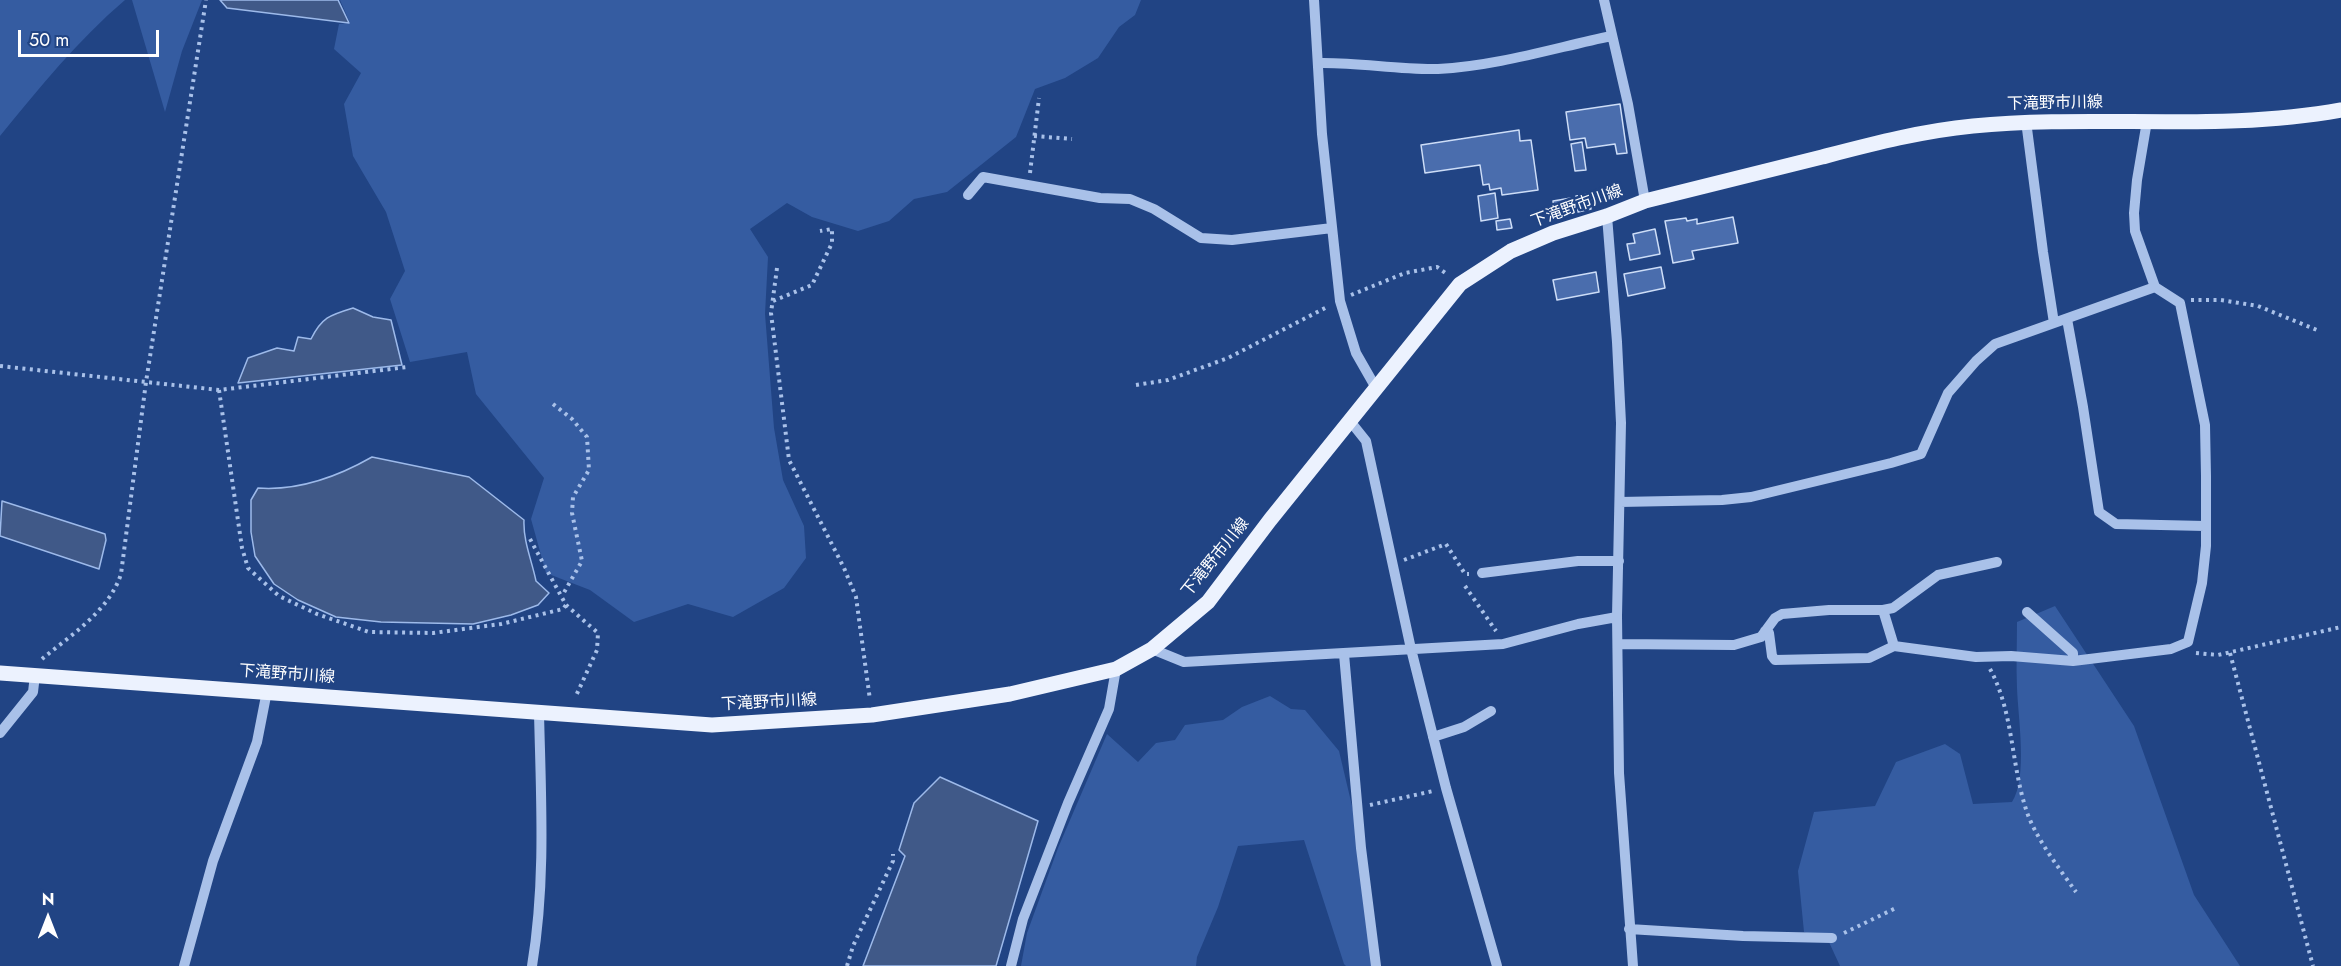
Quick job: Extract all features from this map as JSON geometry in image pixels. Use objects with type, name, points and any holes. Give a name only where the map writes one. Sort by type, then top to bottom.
[{"type":"main road","name":"下滝野市川線","points":[[0,673],[712,725],[872,716],[1010,694],[1116,669],[1152,649],[1208,602],[1270,520],[1460,284],[1511,251],[1553,232],[1645,201],[1912,134],[2026,121],[2230,120],[2319,114],[2341,110]]},
{"type":"street","points":[[1314,0],[1322,134],[1340,301],[1356,353],[1376,388]]},
{"type":"street","points":[[1604,0],[1628,104],[1645,201]]},
{"type":"street","points":[[1318,63],[1411,69],[1468,67],[1500,62],[1611,36]]},
{"type":"street","points":[[2026,121],[2054,323]]},
{"type":"street","points":[[1765,631],[1769,633],[1772,656],[1775,660],[1869,658],[1894,646],[1986,657],[2011,656],[2073,661],[2171,649],[2188,642],[2202,583],[2206,546],[2205,425],[2180,303],[2155,287],[2135,231],[2134,213],[2147,121]]},
{"type":"street","points":[[968,195],[983,177],[1100,198],[1130,199],[1154,209],[1201,238],[1232,240],[1332,228]]},
{"type":"street","points":[[1606,216],[1617,342],[1621,423],[1617,617],[1619,772],[1633,966]]},
{"type":"street","points":[[1620,502],[1722,500],[1751,497],[1921,454],[1948,393],[1976,361],[1995,344],[2155,287]]},
{"type":"street","points":[[2067,319],[2099,512],[2116,524],[2205,526]]},
{"type":"street","points":[[1350,421],[1366,441],[1411,649],[1446,788],[1497,966]]},
{"type":"street","points":[[1482,573],[1578,561],[1619,561]]},
{"type":"street","points":[[1618,644],[1734,645],[1761,637],[1775,618],[1791,612],[1883,610],[1900,604],[1938,575],[1997,562]]},
{"type":"street","points":[[1883,610],[1894,646]]},
{"type":"street","points":[[2027,612],[2073,653],[2073,661]]},
{"type":"street","points":[[1152,649],[1184,662],[1505,644],[1578,624],[1617,617]]},
{"type":"street","points":[[1344,654],[1376,966]]},
{"type":"street","points":[[1011,966],[1023,919],[1068,802],[1109,709],[1116,669]]},
{"type":"street","points":[[0,733],[33,692],[36,675]]},
{"type":"street","points":[[184,966],[213,861],[257,742],[267,691]]},
{"type":"street","points":[[1433,737],[1464,727],[1491,711]]},
{"type":"street","points":[[532,966],[539,922],[542,873],[539,713]]},
{"type":"street","points":[[1629,929],[1832,939]]},
{"type":"path","points":[[36,675],[37,664],[97,613],[117,587],[121,574],[146,382],[206,0]]},
{"type":"path","points":[[1028,186],[1039,99]]},
{"type":"path","points":[[1034,136],[1072,139]]},
{"type":"path","points":[[773,302],[813,285],[832,243],[832,229],[820,231]]},
{"type":"path","points":[[1136,385],[1168,380],[1228,358],[1362,289],[1405,273],[1437,267],[1460,284]]},
{"type":"path","points":[[777,268],[771,313],[789,460],[844,568],[856,597],[872,716]]},
{"type":"path","points":[[2180,303],[2188,300],[2221,300],[2258,306],[2318,330]]},
{"type":"path","points":[[0,366],[219,390],[407,367]]},
{"type":"path","points":[[219,390],[242,548],[248,568],[279,597],[317,614],[369,632],[433,633],[501,624],[563,609],[566,605]]},
{"type":"path","points":[[553,404],[572,419],[587,437],[589,470],[573,497],[572,513],[582,561],[562,596]]},
{"type":"path","points":[[530,539],[566,605],[598,633],[597,650],[574,701],[573,714]]},
{"type":"path","points":[[1393,564],[1446,544],[1465,574]]},
{"type":"path","points":[[1465,586],[1505,644]]},
{"type":"path","points":[[2184,643],[2198,655],[2218,655],[2341,627]]},
{"type":"path","points":[[2230,653],[2313,966]]},
{"type":"path","points":[[1986,657],[2011,732],[2025,808],[2046,849],[2076,892]]},
{"type":"path","points":[[1358,808],[1446,788]]},
{"type":"path","points":[[847,966],[893,861],[893,854]]},
{"type":"path","points":[[1832,939],[1898,908]]},
{"type":"shaded area","points":[[0,0],[125,0],[75,48],[0,136]]},
{"type":"shaded area","points":[[132,0],[202,0],[182,51],[165,112]]},
{"type":"shaded area","points":[[220,0],[338,0],[349,23],[227,8]]},
{"type":"shaded area","points":[[340,0],[1141,0],[1135,15],[1119,27],[1098,58],[1065,78],[1035,89],[1016,137],[947,192],[914,199],[889,221],[858,231],[812,217],[787,203],[750,229],[768,257],[765,314],[774,428],[783,480],[804,526],[806,558],[784,588],[733,617],[688,604],[634,622],[590,590],[546,573],[531,519],[544,478],[476,394],[467,352],[410,362],[390,299],[405,271],[386,212],[353,156],[344,104],[361,73],[334,49],[339,24],[350,23]]},
{"type":"shaded area","points":[[353,308],[373,317],[391,320],[402,365],[238,383],[248,358],[277,348],[294,351],[298,337],[311,339],[323,321]]},
{"type":"shaded area","points":[[372,457],[469,477],[524,520],[526,543],[536,581],[549,593],[538,605],[511,615],[473,624],[381,622],[336,617],[298,600],[274,584],[255,556],[251,532],[251,500],[258,488],[303,485],[345,471]]},
{"type":"shaded area","points":[[2,501],[105,534],[106,540],[99,569],[0,536]]},
{"type":"shaded area","points":[[2055,606],[2134,726],[2194,895],[2240,966],[1840,966],[1828,940],[1804,932],[1798,871],[1814,812],[1875,806],[1896,762],[1945,744],[1960,754],[1973,804],[2012,802],[2020,778],[2021,763],[2017,622]]},
{"type":"shaded area","points":[[1270,696],[1291,709],[1305,710],[1339,751],[1353,810],[1373,966],[1346,966],[1344,964],[1304,840],[1238,846],[1218,907],[1197,957],[1196,966],[1021,966],[1027,933],[1058,848],[1107,734],[1138,762],[1156,743],[1175,740],[1185,725],[1223,720],[1242,707]]},
{"type":"shaded area","points":[[940,777],[1038,821],[996,966],[863,966],[905,856],[899,850],[914,803]]},
{"type":"building","points":[[1620,104],[1627,153],[1617,154],[1615,144],[1587,148],[1585,138],[1570,140],[1566,112]]},
{"type":"building","points":[[1519,130],[1520,141],[1531,140],[1538,190],[1502,195],[1501,188],[1490,190],[1489,184],[1483,185],[1480,165],[1425,173],[1421,145]]},
{"type":"building","points":[[1582,142],[1586,170],[1575,171],[1571,144]]},
{"type":"building","points":[[1599,192],[1601,202],[1592,204],[1591,193]]},
{"type":"building","points":[[1495,193],[1498,218],[1481,221],[1478,196]]},
{"type":"building","points":[[1589,194],[1591,209],[1578,212],[1576,196]]},
{"type":"building","points":[[1571,198],[1574,214],[1555,217],[1553,201]]},
{"type":"building","points":[[1733,217],[1738,243],[1692,251],[1694,259],[1673,263],[1665,221],[1697,219],[1697,224]]},
{"type":"building","points":[[1510,219],[1512,228],[1497,230],[1496,221]]},
{"type":"building","points":[[1655,229],[1660,254],[1630,260],[1627,244],[1635,243],[1633,234]]},
{"type":"building","points":[[1661,267],[1665,288],[1628,296],[1624,274]]},
{"type":"building","points":[[1596,272],[1599,292],[1557,300],[1553,280]]}]
